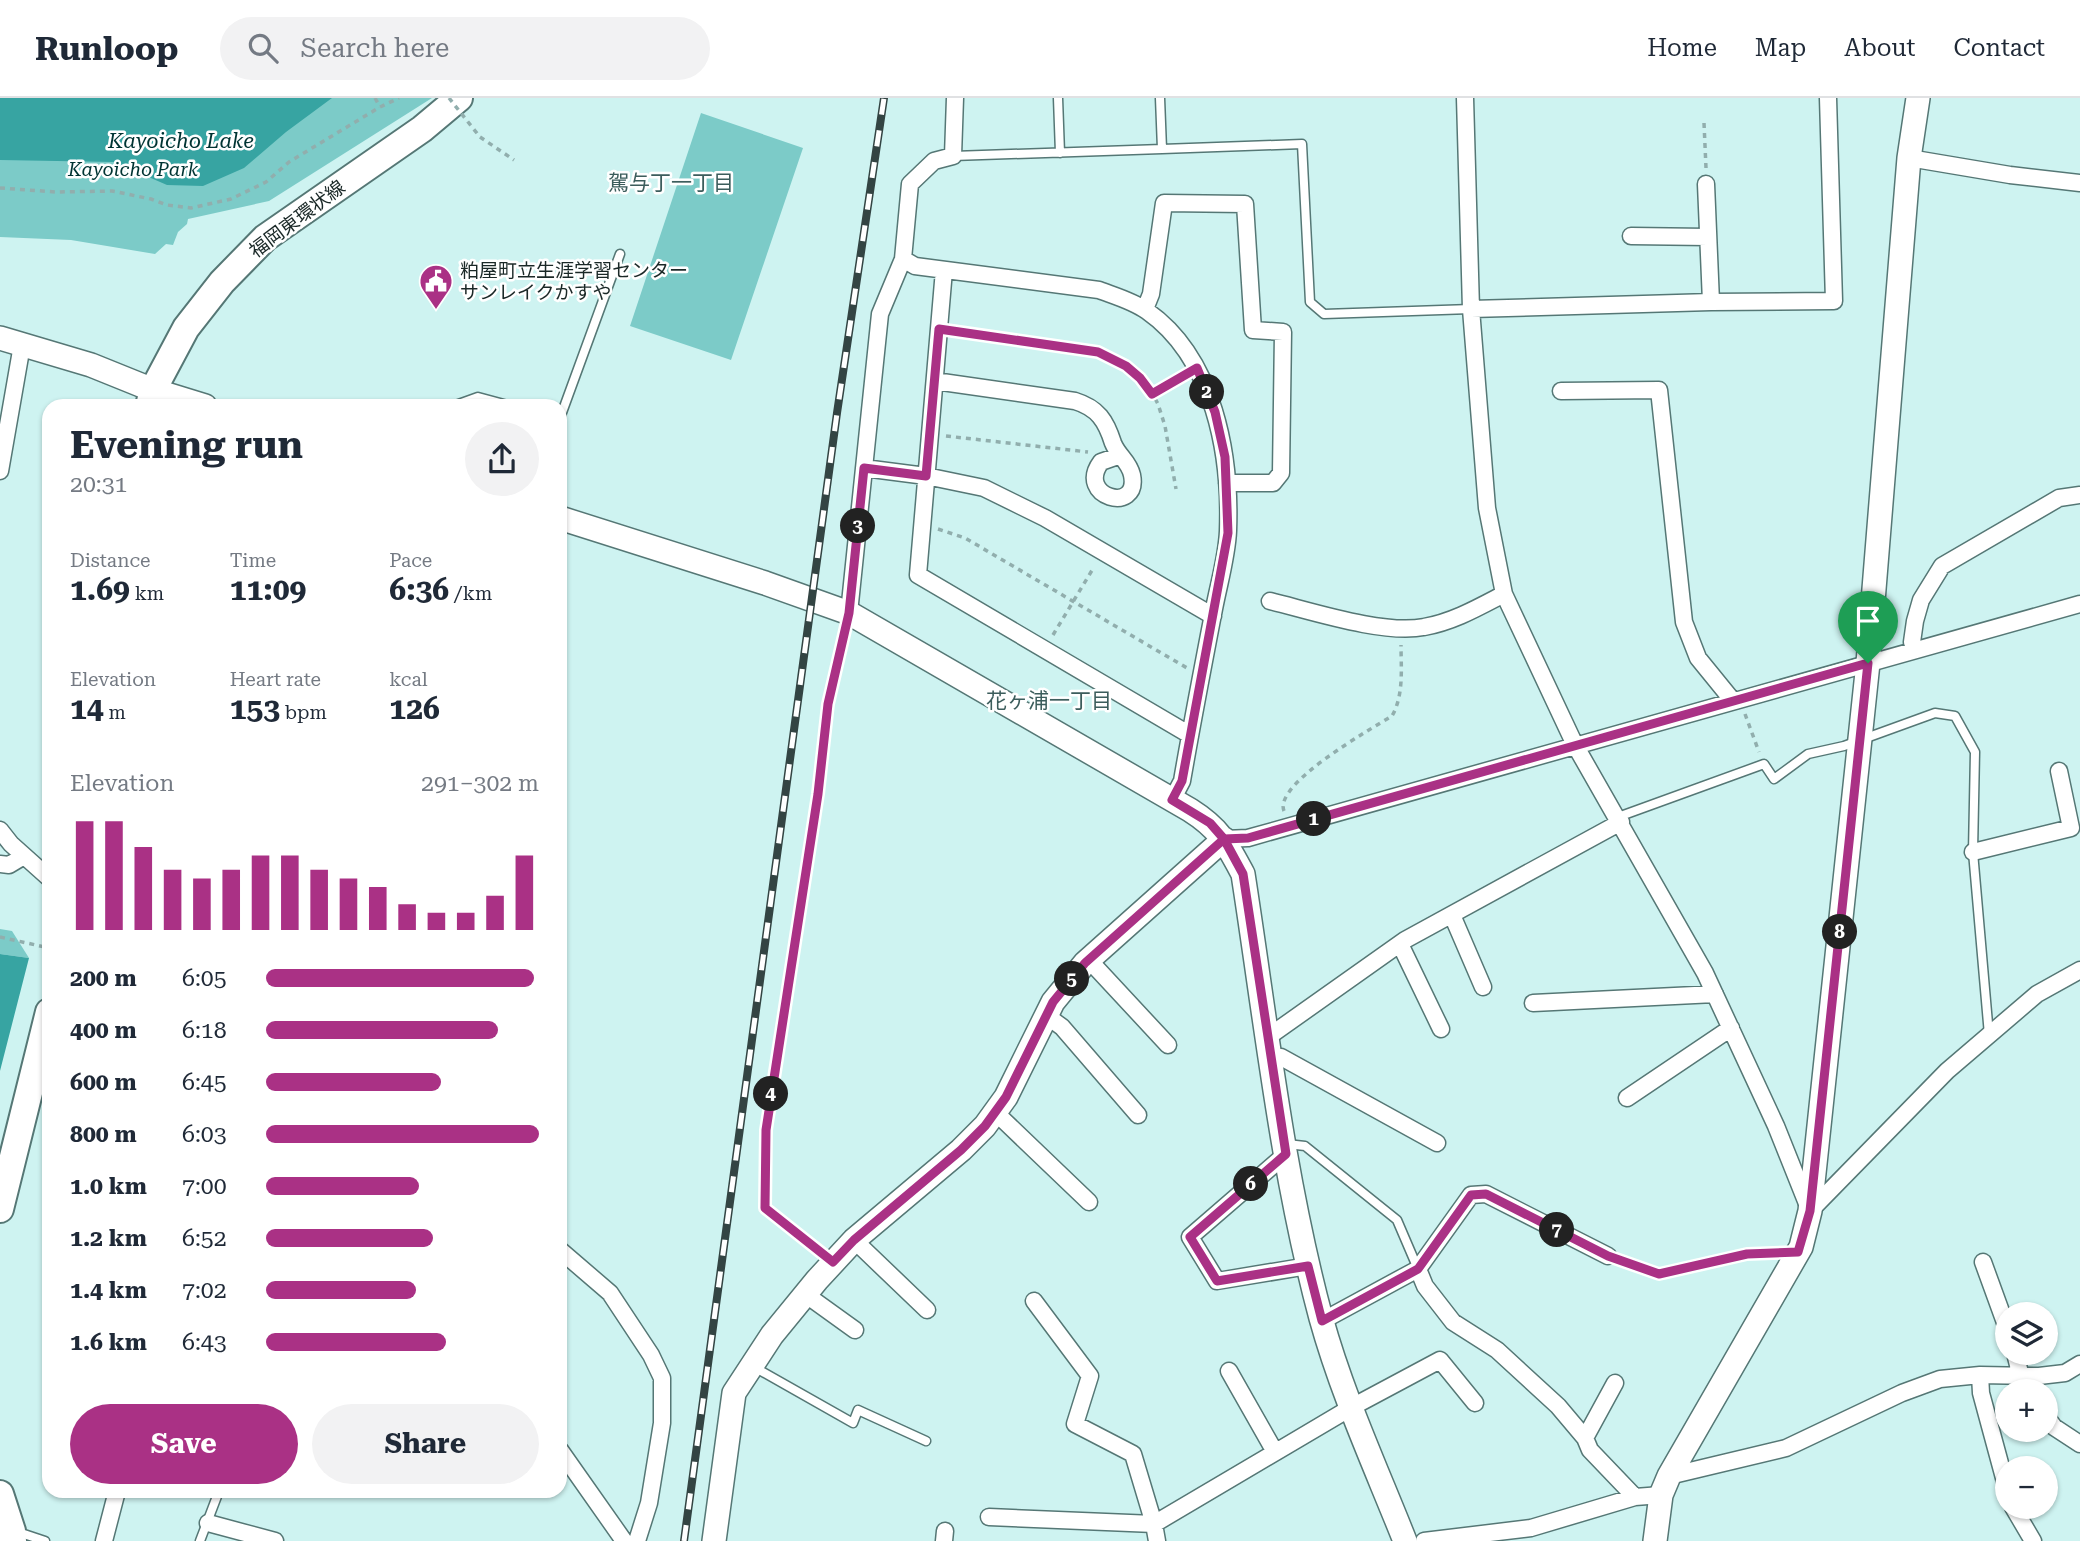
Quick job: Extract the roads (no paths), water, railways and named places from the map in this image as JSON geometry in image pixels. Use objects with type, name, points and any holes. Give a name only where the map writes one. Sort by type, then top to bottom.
[{"type":"main road","name":"福岡東環状線","points":[[151,398],[186,328],[222,282],[265,238],[422,128],[459,98]]},
{"type":"main road","points":[[0,1209],[42,1040]]},
{"type":"main road","points":[[0,1494],[12,1536]]},
{"type":"street","points":[[849,613],[880,314],[903,259],[910,184],[934,161],[953,156],[955,98]]},
{"type":"street","points":[[1465,98],[1471,309],[1487,508],[1504,594],[1574,745],[1706,973],[1776,1126],[1810,1211]]},
{"type":"street","points":[[1471,309],[1834,301],[1828,98]]},
{"type":"street","points":[[1655,1541],[1665,1485],[1798,1252],[1810,1211],[1868,663],[1909,158],[1918,98]]},
{"type":"street","points":[[1909,158],[2010,175],[2080,183]]},
{"type":"street","points":[[1706,184],[1710,302]]},
{"type":"street","points":[[1145,309],[1151,294],[1164,203],[1245,204],[1252,330],[1283,332],[1281,473],[1273,482],[1227,483]]},
{"type":"street","points":[[1630,236],[1708,237]]},
{"type":"street","points":[[903,259],[915,266],[1098,290],[1145,309],[1175,336],[1197,368],[1215,412],[1225,457],[1228,533],[1182,781],[1172,800]]},
{"type":"street","points":[[944,270],[918,575],[1190,735]]},
{"type":"street","points":[[0,471],[11,341],[91,365],[151,398]]},
{"type":"street","points":[[935,381],[1085,404],[1101,415],[1107,423],[1118,456]]},
{"type":"street","points":[[1561,391],[1659,390],[1684,622],[1698,658],[1736,700]]},
{"type":"street","points":[[864,468],[926,476],[984,488],[1026,508],[1213,617]]},
{"type":"street","points":[[1915,650],[1912,642],[1921,600],[1942,566],[2059,498],[2080,495]]},
{"type":"street","points":[[567,520],[765,583],[849,613],[1172,800],[1210,823],[1224,839],[1243,874],[1285,1149],[1308,1266],[1322,1321],[1352,1407],[1405,1541]]},
{"type":"street","points":[[1270,601],[1401,630],[1455,619],[1504,594]]},
{"type":"street","points":[[714,1541],[734,1393],[772,1335],[854,1240],[961,1150],[985,1126],[1006,1097],[1053,1002],[1088,960],[1224,839],[1248,838],[2080,604]]},
{"type":"street","points":[[1973,852],[2071,828],[2059,771]]},
{"type":"street","points":[[1270,1048],[1400,944],[1619,820]]},
{"type":"street","points":[[0,830],[42,872]]},
{"type":"street","points":[[0,864],[9,865],[24,856]]},
{"type":"street","points":[[1452,915],[1483,988]]},
{"type":"street","points":[[1400,944],[1441,1029]]},
{"type":"street","points":[[1088,960],[1168,1045]]},
{"type":"street","points":[[1810,1211],[1947,1071],[2037,994],[2080,970]]},
{"type":"street","points":[[1533,1003],[1715,994]]},
{"type":"street","points":[[1047,1016],[1062,1027],[1138,1115]]},
{"type":"street","points":[[1627,1098],[1731,1028]]},
{"type":"street","points":[[1270,1048],[1281,1057],[1437,1143]]},
{"type":"street","points":[[995,1112],[1089,1202]]},
{"type":"street","points":[[1285,1149],[1190,1237],[1217,1281],[1308,1266]]},
{"type":"street","points":[[1322,1321],[1418,1269],[1471,1195],[1486,1194],[1608,1256]]},
{"type":"street","points":[[854,1240],[927,1310]]},
{"type":"street","points":[[567,1256],[610,1293],[651,1355],[662,1378],[662,1423],[649,1503],[637,1541]]},
{"type":"street","points":[[1983,1262],[1998,1302]]},
{"type":"street","points":[[1418,1269],[1424,1286],[1453,1322],[1497,1350],[1558,1406],[1585,1438],[1590,1450],[1635,1497]]},
{"type":"street","points":[[805,1294],[855,1330]]},
{"type":"street","points":[[1034,1301],[1090,1376],[1075,1424],[1133,1454],[1157,1541]]},
{"type":"street","points":[[989,1517],[1154,1524],[1352,1407],[1440,1360],[1475,1403]]},
{"type":"street","points":[[1424,1541],[1531,1528],[1635,1497],[1665,1485],[1786,1448],[1902,1393],[1940,1379],[1980,1375],[2039,1376],[2065,1373],[2080,1364]]},
{"type":"street","points":[[2018,1365],[2021,1379]]},
{"type":"street","points":[[1229,1371],[1275,1452]]},
{"type":"street","points":[[1980,1375],[1981,1393],[1998,1456]]},
{"type":"street","points":[[1585,1438],[1615,1383]]},
{"type":"street","points":[[2058,1430],[2080,1444]]},
{"type":"street","points":[[567,1460],[624,1541]]},
{"type":"street","points":[[104,1541],[115,1498]]},
{"type":"street","points":[[2020,1519],[2033,1541]]},
{"type":"street","points":[[208,1522],[275,1541]]},
{"type":"lane","points":[[1058,98],[1060,152]]},
{"type":"lane","points":[[1160,98],[1162,149]]},
{"type":"lane","points":[[953,156],[1302,144],[1310,302],[1324,314],[1471,309]]},
{"type":"lane","points":[[567,399],[620,254]]},
{"type":"lane","points":[[1619,820],[1764,764],[1774,779],[1808,754],[1858,741],[1936,713],[1955,716],[1975,752],[1973,852],[1989,1035]]},
{"type":"lane","points":[[1285,1149],[1305,1146],[1397,1220],[1418,1269]]},
{"type":"lane","points":[[752,1366],[853,1423],[858,1410],[926,1441]]},
{"type":"lane","points":[[200,1541],[217,1498]]},
{"type":"lane","points":[[12,1536],[45,1541]]},
{"type":"water","name":"Kayoicho Lake","points":[[0,98],[332,98],[244,168],[203,186],[167,185],[114,162],[0,160]]},
{"type":"water","points":[[0,954],[29,958],[0,1071]]},
{"type":"railway","points":[[684,1541],[837,413],[884,98]]},
{"type":"place","name":"粕屋町立生涯学習センター サンレイクかすや","points":[[436,311]]},
{"type":"district","name":"駕与丁一丁目","points":[[671,183]]},
{"type":"district","name":"花ヶ浦一丁目","points":[[1049,701]]},
{"type":"park label","name":"Kayoicho Park","points":[[133,169]]}]
